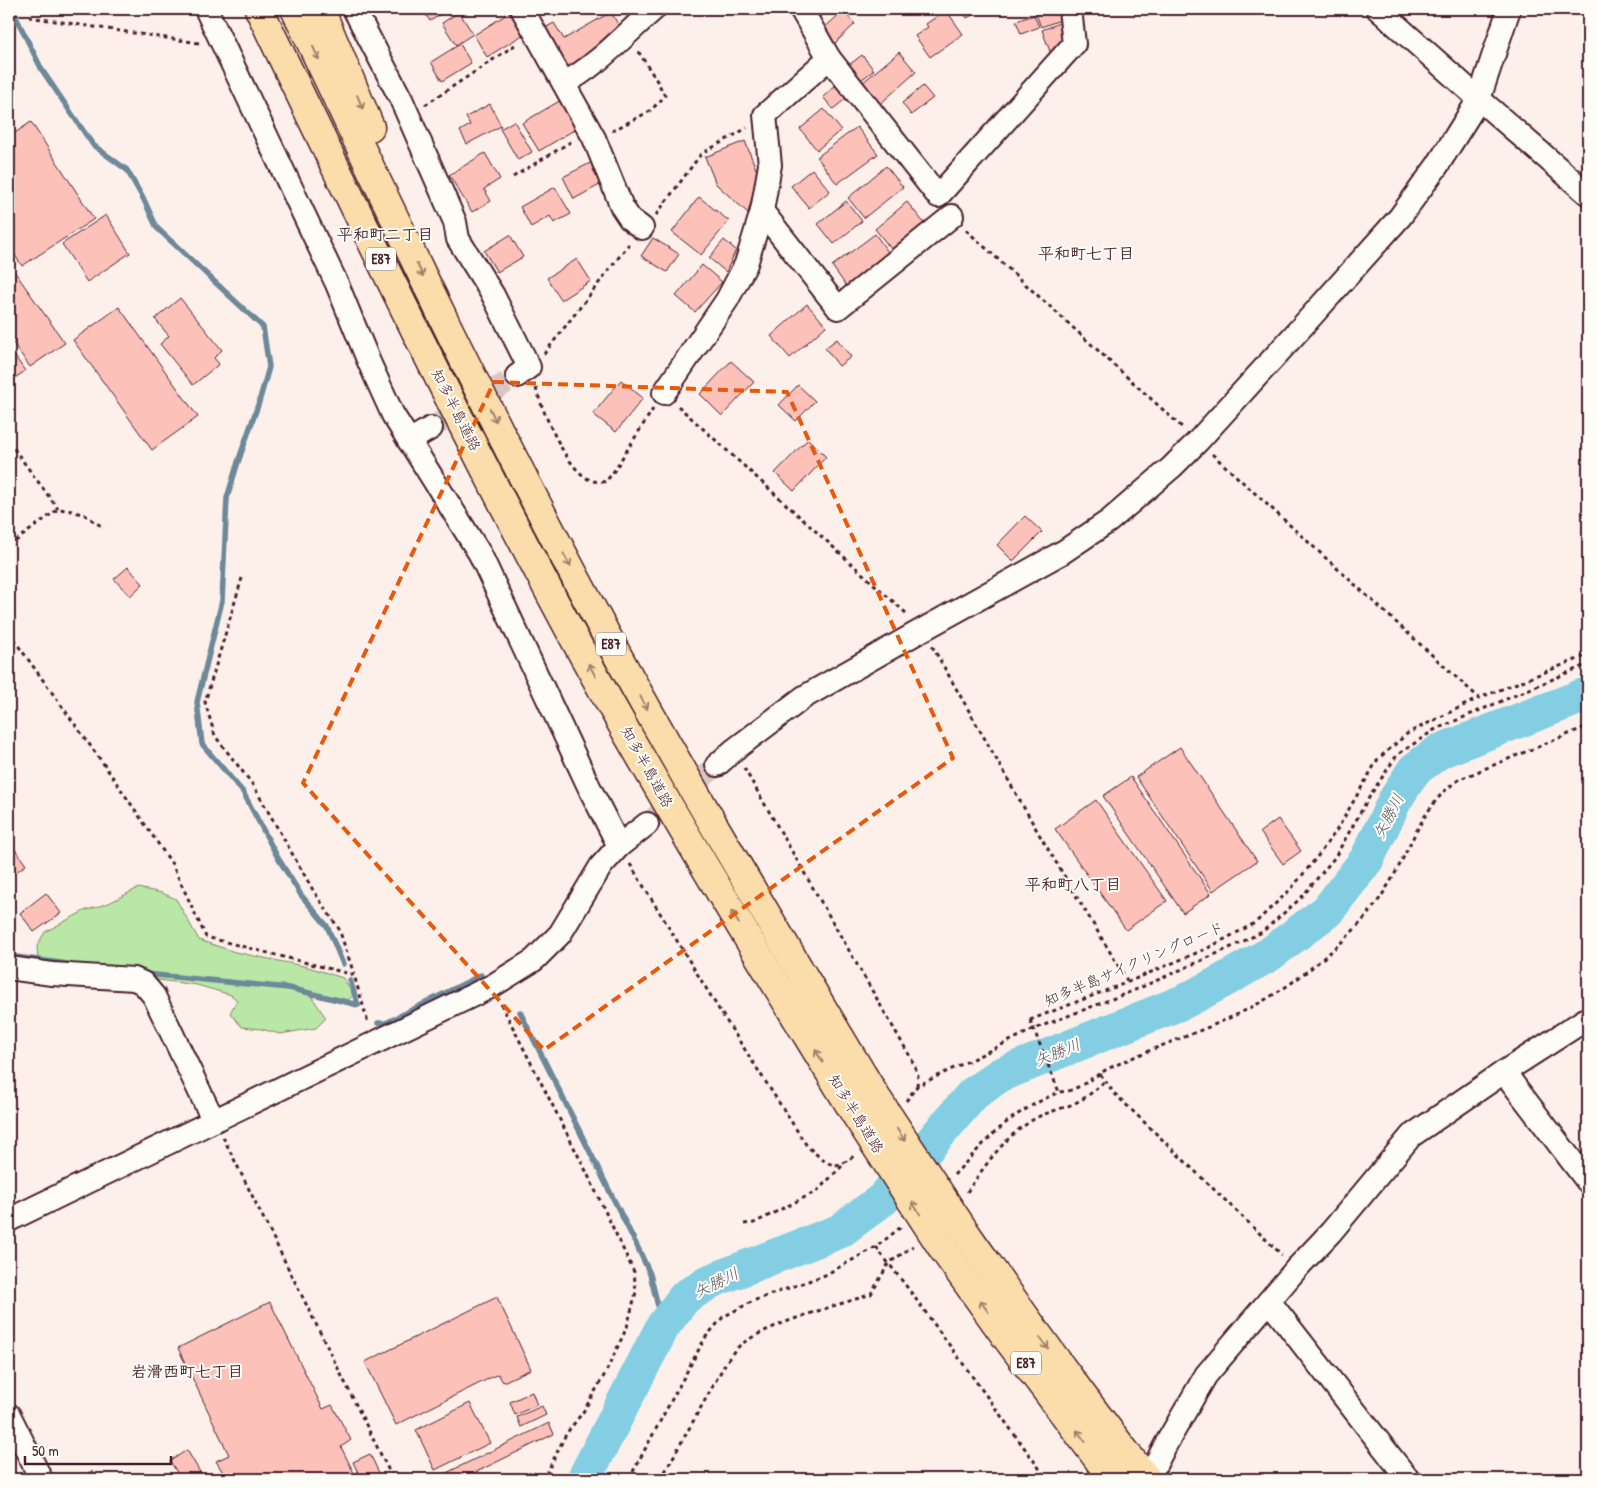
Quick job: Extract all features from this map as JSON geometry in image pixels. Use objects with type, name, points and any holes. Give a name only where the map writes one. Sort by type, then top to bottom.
[{"type":"highway","points":[[242,9],[390,317],[480,494],[505,508]]},
{"type":"highway","name":"知多半島道路","points":[[260,9],[399,297],[505,508],[582,653],[675,818],[854,1112],[931,1245],[1006,1337],[1112,1477]]},
{"type":"highway","name":"知多半島道路","points":[[295,9],[375,179],[516,463],[608,639],[699,802],[874,1094],[965,1232],[1126,1453],[1148,1479]]},
{"type":"highway","points":[[320,9],[377,142],[375,179]]},
{"type":"street","points":[[206,9],[337,284],[389,406],[408,441],[480,554],[591,792],[619,846]]},
{"type":"street","points":[[354,9],[408,116],[455,222],[458,239],[493,295],[523,372]]},
{"type":"street","points":[[522,9],[592,134],[622,207],[630,219],[642,228]]},
{"type":"street","points":[[564,83],[594,63],[654,9]]},
{"type":"street","points":[[801,9],[829,58],[938,196],[1074,44],[1070,9]]},
{"type":"street","points":[[1378,9],[1588,194]]},
{"type":"street","points":[[717,765],[734,750],[804,698],[1056,556],[1101,526],[1172,467],[1198,441],[1400,217],[1436,166],[1479,99],[1509,9]]},
{"type":"street","points":[[664,393],[727,300],[746,264],[762,211],[770,165],[765,115],[829,58]]},
{"type":"street","points":[[762,211],[838,308],[952,216]]},
{"type":"street","points":[[408,441],[430,428]]},
{"type":"street","points":[[9,1220],[492,986],[534,960],[560,934],[601,866],[619,846],[647,824]]},
{"type":"street","points":[[9,968],[52,974],[134,979],[143,983],[154,996],[208,1110],[215,1120]]},
{"type":"street","points":[[1148,1479],[1206,1375],[1297,1268],[1331,1232],[1411,1136],[1504,1072],[1588,1018]]},
{"type":"street","points":[[1504,1072],[1588,1182]]},
{"type":"street","points":[[1270,1301],[1408,1479]]},
{"type":"street","points":[[9,1415],[41,1479]]},
{"type":"path","points":[[29,17],[224,47]]},
{"type":"path","points":[[408,116],[535,32]]},
{"type":"path","points":[[513,177],[592,134],[622,127],[650,112],[665,96],[637,50],[625,35]]},
{"type":"path","points":[[765,120],[701,154],[647,227],[642,228],[542,357],[523,372],[569,460],[581,473],[593,481],[605,482],[612,474],[664,393],[903,610],[922,630],[1039,834],[1128,982]]},
{"type":"path","points":[[952,216],[966,231],[1479,698]]},
{"type":"path","points":[[9,442],[58,510]]},
{"type":"path","points":[[9,546],[58,510],[68,510],[85,516],[104,528]]},
{"type":"path","points":[[242,578],[205,702],[215,736],[253,786],[313,890],[339,929],[367,1019],[364,1047]]},
{"type":"path","points":[[9,633],[105,766],[172,864],[206,937],[354,975]]},
{"type":"path","name":"知多半島サイクリングロード","points":[[1059,1092],[1030,1020],[1128,982],[1208,948],[1255,923],[1291,889],[1317,857],[1338,828],[1378,759],[1408,733],[1479,698],[1583,657],[1588,652]]},
{"type":"path","points":[[905,1101],[917,1086],[1034,1029],[1135,990],[1262,932],[1302,898],[1335,857],[1371,794],[1397,755],[1434,730],[1588,664]]},
{"type":"path","points":[[954,1176],[1010,1120],[1059,1092],[1070,1091],[1112,1066],[1238,1014],[1276,994],[1334,949],[1367,917],[1388,886],[1427,812],[1438,796],[1450,785],[1460,779],[1588,726]]},
{"type":"path","points":[[734,750],[912,1060],[918,1075],[917,1086]]},
{"type":"path","points":[[619,846],[720,1011],[806,1146],[826,1162],[836,1166],[846,1162]]},
{"type":"path","points":[[492,986],[586,1171],[630,1260],[634,1272],[636,1292],[626,1327],[605,1374],[583,1412],[566,1434],[544,1479]]},
{"type":"path","points":[[1100,1074],[1121,1100],[1297,1268]]},
{"type":"path","points":[[966,1194],[986,1163],[1028,1123],[1045,1114],[1076,1103],[1090,1095],[1105,1081]]},
{"type":"path","points":[[215,1120],[393,1479]]},
{"type":"path","points":[[744,1224],[754,1223],[817,1191],[857,1153]]},
{"type":"path","points":[[629,1479],[705,1338],[723,1317],[753,1301],[825,1275],[876,1247],[904,1225]]},
{"type":"path","points":[[661,1479],[724,1366],[736,1350],[753,1338],[780,1325],[871,1294],[889,1263],[904,1254],[931,1245]]},
{"type":"path","points":[[876,1247],[1047,1479]]},
{"type":"highlighted area","points":[[494,382],[787,392],[953,758],[544,1050],[303,783]]},
{"type":"green space","points":[[138,888],[162,893],[176,899],[199,940],[235,952],[308,967],[343,978],[354,995],[348,1000],[308,991],[326,1018],[316,1028],[280,1034],[242,1027],[230,1013],[237,1000],[231,995],[197,985],[49,966],[38,962],[37,946],[45,932],[84,911],[109,903]]},
{"type":"building","points":[[422,9],[449,9],[430,21]]},
{"type":"building","points":[[515,9],[529,31],[487,57],[474,35]]},
{"type":"building","points":[[810,9],[830,9],[818,18]]},
{"type":"building","points":[[902,9],[916,9],[907,15]]},
{"type":"building","points":[[961,9],[983,9],[967,18]]},
{"type":"building","points":[[1044,9],[1062,9],[1066,18],[1041,27],[1035,12]]},
{"type":"building","points":[[946,10],[963,34],[930,57],[915,36],[928,27],[926,24]]},
{"type":"building","points":[[843,11],[855,24],[834,44],[822,30]]},
{"type":"building","points":[[459,12],[473,34],[456,45],[442,23]]},
{"type":"building","points":[[611,12],[623,33],[586,54],[590,61],[571,72],[567,66],[564,68],[541,30],[554,23],[564,39]]},
{"type":"building","points":[[1034,15],[1039,27],[1021,34],[1016,21]]},
{"type":"building","points":[[1062,22],[1069,40],[1058,44],[1061,53],[1052,57],[1042,30]]},
{"type":"building","points":[[460,44],[471,63],[442,81],[431,62]]},
{"type":"building","points":[[899,52],[916,72],[880,104],[862,83]]},
{"type":"building","points":[[862,55],[874,70],[861,80],[849,65]]},
{"type":"building","points":[[837,84],[848,97],[833,109],[823,97]]},
{"type":"building","points":[[923,86],[933,98],[911,115],[902,103]]},
{"type":"building","points":[[568,96],[584,124],[539,151],[522,123]]},
{"type":"building","points":[[490,104],[501,126],[467,144],[460,131],[470,125],[466,117]]},
{"type":"building","points":[[824,109],[841,130],[817,150],[800,129]]},
{"type":"building","points":[[514,121],[532,152],[518,160],[500,129]]},
{"type":"building","points":[[31,122],[94,219],[22,266],[9,246],[9,137]]},
{"type":"building","points":[[857,127],[878,154],[837,184],[817,157]]},
{"type":"building","points":[[745,141],[758,174],[748,213],[716,184],[705,157]]},
{"type":"building","points":[[485,153],[500,179],[484,189],[491,201],[472,212],[449,175]]},
{"type":"building","points":[[594,161],[605,182],[574,199],[563,177]]},
{"type":"building","points":[[886,166],[903,187],[864,218],[848,198]]},
{"type":"building","points":[[812,169],[830,191],[809,208],[791,186]]},
{"type":"building","points":[[555,187],[571,214],[554,223],[550,216],[531,227],[520,207]]},
{"type":"building","points":[[699,197],[729,221],[701,255],[672,232]]},
{"type":"building","points":[[846,201],[862,221],[834,244],[818,224]]},
{"type":"building","points":[[907,202],[925,224],[892,250],[875,229]]},
{"type":"building","points":[[106,215],[130,253],[87,282],[62,244]]},
{"type":"building","points":[[875,234],[891,256],[847,287],[832,266]]},
{"type":"building","points":[[510,235],[523,257],[497,272],[484,251]]},
{"type":"building","points":[[653,238],[679,254],[667,272],[641,256]]},
{"type":"building","points":[[724,240],[736,250],[726,272],[709,258]]},
{"type":"building","points":[[577,259],[591,281],[561,300],[547,278]]},
{"type":"building","points":[[9,264],[65,343],[30,367],[9,337]]},
{"type":"building","points":[[702,265],[722,282],[695,312],[676,296]]},
{"type":"building","points":[[180,298],[222,350],[214,358],[219,364],[193,385],[160,344],[169,336],[155,319]]},
{"type":"building","points":[[807,304],[826,326],[790,358],[771,336]]},
{"type":"building","points":[[119,307],[198,417],[152,450],[73,340]]},
{"type":"building","points":[[837,339],[851,357],[839,366],[825,348]]},
{"type":"building","points":[[9,348],[25,371],[9,382]]},
{"type":"building","points":[[731,361],[754,382],[722,416],[700,394]]},
{"type":"building","points":[[621,380],[643,398],[616,432],[593,414]]},
{"type":"building","points":[[798,385],[815,401],[796,421],[779,405]]},
{"type":"building","points":[[808,439],[826,457],[794,491],[775,473]]},
{"type":"building","points":[[1025,516],[1042,532],[1013,561],[997,545]]},
{"type":"building","points":[[128,567],[143,584],[130,596],[114,579]]},
{"type":"building","points":[[1180,747],[1257,861],[1213,891],[1136,777]]},
{"type":"building","points":[[1131,777],[1211,894],[1183,913],[1103,796]]},
{"type":"building","points":[[1096,800],[1167,901],[1126,930],[1055,829]]},
{"type":"building","points":[[1278,819],[1301,851],[1283,864],[1260,832]]},
{"type":"building","points":[[12,845],[26,865],[9,877],[9,847]]},
{"type":"building","points":[[46,893],[61,913],[34,932],[20,913]]},
{"type":"building","points":[[497,1297],[531,1369],[503,1382],[498,1374],[396,1425],[365,1362]]},
{"type":"building","points":[[270,1302],[323,1409],[332,1405],[351,1440],[341,1447],[357,1479],[227,1479],[216,1461],[229,1455],[178,1348]]},
{"type":"building","points":[[532,1392],[537,1405],[515,1415],[510,1402]]},
{"type":"building","points":[[470,1403],[490,1443],[435,1470],[416,1430]]},
{"type":"building","points":[[542,1406],[546,1415],[521,1427],[517,1417]]},
{"type":"building","points":[[549,1423],[554,1434],[462,1479],[434,1479]]},
{"type":"building","points":[[187,1450],[204,1479],[181,1479],[170,1461]]},
{"type":"building","points":[[370,1454],[382,1479],[361,1479],[353,1462]]},
{"type":"building","points":[[92,1471],[97,1479],[75,1479]]},
{"type":"waterway","points":[[12,9],[42,70],[93,145],[127,170],[157,228],[263,327],[269,367],[227,498],[222,601],[197,702],[202,744],[243,792],[278,858],[301,895],[327,926],[343,964]]},
{"type":"waterway","name":"矢勝川","points":[[584,1479],[663,1326],[685,1297],[711,1281],[840,1231],[883,1199],[973,1094],[1000,1075],[1183,1002],[1270,954],[1327,911],[1367,859],[1395,800],[1414,770],[1440,751],[1588,694]]},
{"type":"waterway","points":[[9,956],[68,964]]},
{"type":"waterway","points":[[145,974],[289,988],[358,1005]]},
{"type":"waterway","points":[[378,1023],[386,1023],[481,975]]},
{"type":"waterway","points":[[350,980],[358,1005]]},
{"type":"waterway","points":[[520,1012],[650,1274],[663,1326]]},
{"type":"tunnel","points":[[431,428],[517,376]]},
{"type":"tunnel","points":[[647,824],[717,765]]},
{"type":"district","name":"平和町二丁目","points":[[385,234]]},
{"type":"district","name":"平和町七丁目","points":[[1086,253]]},
{"type":"district","name":"平和町八丁目","points":[[1073,884]]},
{"type":"district","name":"岩滑西町七丁目","points":[[187,1371]]}]
